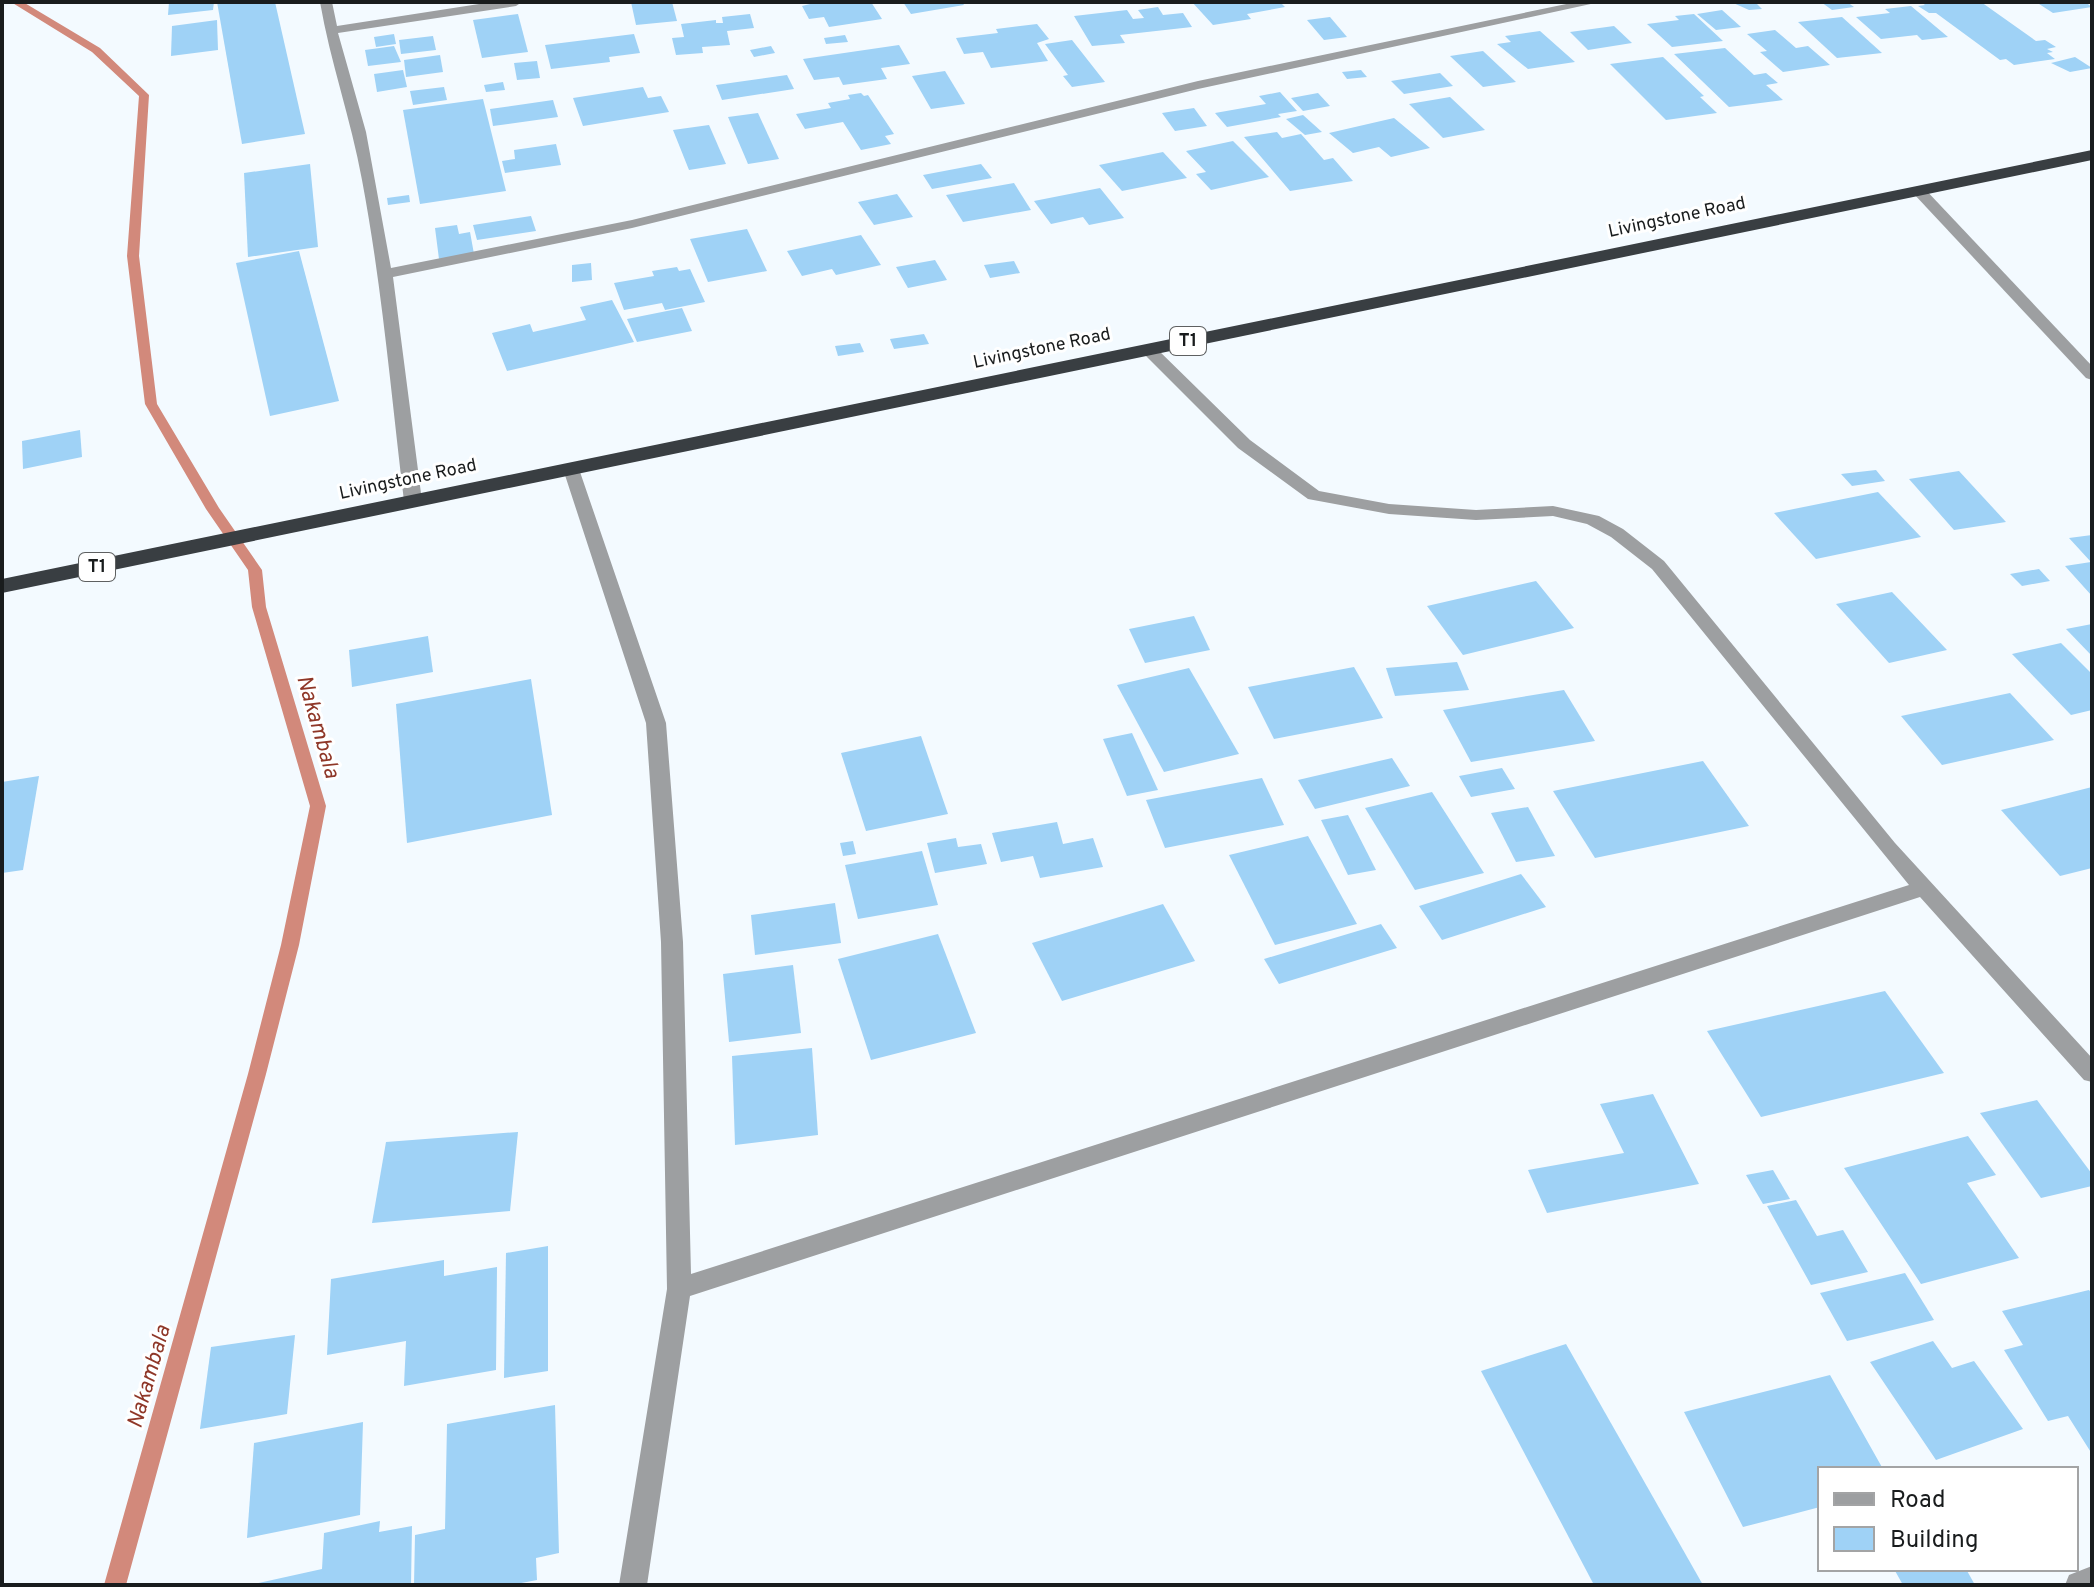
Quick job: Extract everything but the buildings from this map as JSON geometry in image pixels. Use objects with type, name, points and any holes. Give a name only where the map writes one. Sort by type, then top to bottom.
[{"type":"highway","name":"Livingstone Road","points":[[2,586],[2092,155]]},
{"type":"street","points":[[326,2],[330,31],[359,133],[384,274],[413,501]]},
{"type":"street","points":[[330,31],[516,2]]},
{"type":"street","points":[[384,274],[632,224],[1198,85],[1594,2]]},
{"type":"street","points":[[1918,190],[2092,375]]},
{"type":"street","points":[[1148,349],[1244,444],[1314,495],[1389,509],[1476,515],[1553,511],[1593,520],[1617,533],[1658,565],[1924,888],[2092,1073]]},
{"type":"street","points":[[571,469],[656,723],[672,942],[679,1289],[633,1585]]},
{"type":"street","points":[[679,1289],[1924,888]]},
{"type":"street","points":[[2079,1585],[2092,1580]]},
{"type":"waterway","name":"Nakambala","points":[[16,2],[96,50],[144,95],[133,256],[151,404],[213,509],[255,570],[259,607],[318,806],[290,945],[257,1074],[115,1585]]}]
